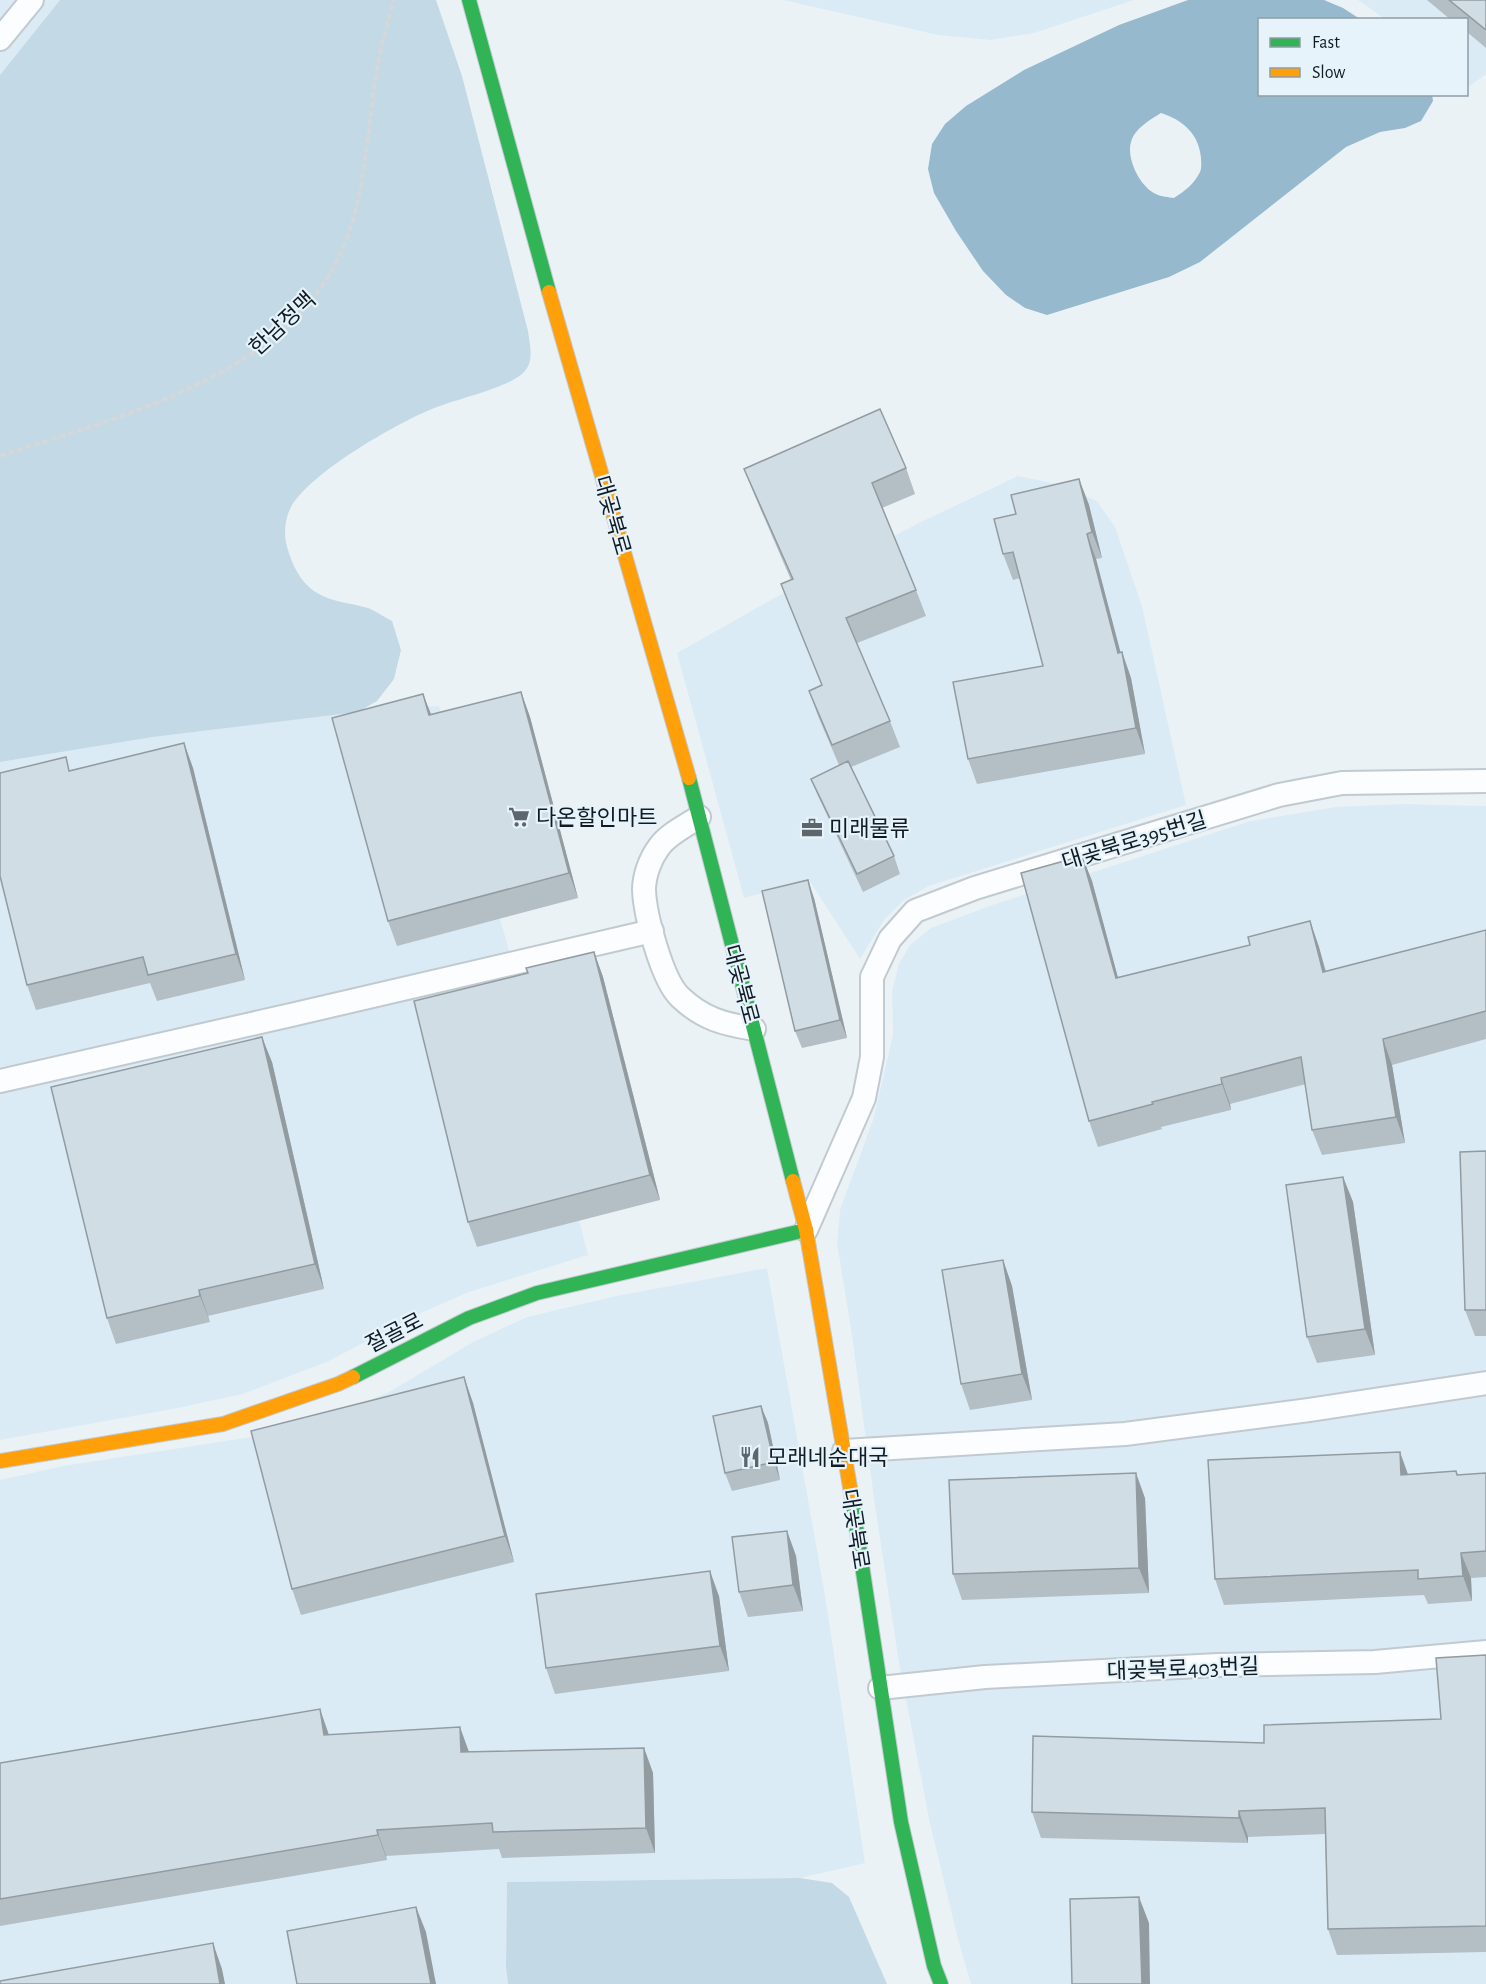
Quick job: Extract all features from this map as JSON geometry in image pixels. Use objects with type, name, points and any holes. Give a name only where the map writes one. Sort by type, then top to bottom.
[{"type":"street","name":"대곶북로","points":[[470,0],[538,254],[699,817],[806,1230],[844,1451],[901,1822],[934,1966],[941,1984]]},
{"type":"street","name":"절골로","points":[[0,1461],[223,1424],[338,1384],[469,1318],[537,1293],[806,1230]]},
{"type":"lane","points":[[0,39],[32,0]]},
{"type":"lane","name":"대곶북로395번길","points":[[806,1230],[864,1098],[872,1057],[872,977],[890,939],[915,911],[975,888],[1279,795],[1342,783],[1486,781]]},
{"type":"lane","points":[[699,817],[659,846],[648,866],[644,889],[652,932],[665,976],[678,996],[699,1012],[721,1023],[754,1029]]},
{"type":"lane","points":[[0,1081],[652,932]]},
{"type":"lane","points":[[844,1451],[1125,1434],[1309,1410],[1486,1383]]},
{"type":"lane","name":"대곶북로403번길","points":[[880,1688],[985,1677],[1218,1665],[1375,1662],[1486,1652]]},
{"type":"path","name":"한남정맥","points":[[0,456],[162,400],[215,377],[263,346],[299,314],[326,279],[342,252],[352,222],[361,180],[380,52],[394,0]]},
{"type":"shaded area","points":[[0,0],[60,0],[0,75]]},
{"type":"shaded area","points":[[60,0],[436,0],[462,76],[528,331],[530,360],[526,370],[514,379],[492,389],[432,409],[376,438],[316,479],[291,507],[287,516],[286,543],[294,566],[304,582],[322,596],[368,608],[392,621],[401,650],[394,679],[377,701],[358,712],[153,737],[0,762],[0,75]]},
{"type":"shaded area","points":[[783,0],[1134,0],[1034,33],[991,40],[938,35]]},
{"type":"shaded area","points":[[1188,0],[1324,0],[1358,18],[1258,18],[1258,96],[1432,96],[1433,101],[1421,121],[1405,128],[1380,132],[1346,147],[1200,262],[1169,277],[1047,315],[1025,308],[1006,295],[983,271],[934,193],[928,169],[932,144],[945,124],[966,106],[1024,70],[1119,25]],"holes":[[[1161,113],[1188,129],[1197,142],[1200,149],[1201,168],[1189,187],[1174,198],[1158,195],[1145,185],[1132,164],[1130,149],[1136,133],[1143,125]]]},
{"type":"shaded area","points":[[1358,0],[1486,0],[1486,74],[1468,87],[1468,18],[1384,18]]},
{"type":"shaded area","points":[[1018,476],[1062,485],[1097,501],[1115,527],[1142,606],[1186,805],[929,886],[904,900],[884,920],[860,959],[809,880],[744,898],[677,653],[776,597],[921,522]]},
{"type":"shaded area","points":[[439,706],[521,992],[588,1255],[469,1292],[414,1316],[327,1362],[243,1394],[0,1440],[0,762],[153,737],[358,712]]},
{"type":"shaded area","points":[[1402,804],[1486,806],[1486,1984],[971,1984],[930,1824],[899,1663],[837,1243],[840,1210],[874,1117],[893,1035],[892,991],[899,964],[910,945],[931,928],[992,905],[1250,821],[1335,807]]},
{"type":"shaded area","points":[[767,1268],[826,1601],[865,1863],[800,1878],[507,1882],[506,1967],[508,1984],[0,1984],[0,1480],[63,1466],[277,1433],[327,1418],[389,1392],[473,1342],[527,1317],[616,1296]]},
{"type":"shaded area","points":[[800,1878],[832,1883],[849,1897],[887,1984],[508,1984],[506,1967],[507,1882]]},
{"type":"building","points":[[1449,0],[1486,0],[1486,30]]},
{"type":"building","points":[[880,409],[906,468],[872,483],[916,590],[846,618],[890,721],[832,745],[809,691],[822,685],[781,584],[793,579],[744,469]]},
{"type":"building","points":[[1079,479],[1092,532],[1087,534],[1118,653],[1122,652],[1136,728],[968,759],[953,682],[1043,666],[1013,552],[1003,554],[994,519],[1016,514],[1011,495]]},
{"type":"building","points":[[521,692],[569,873],[388,921],[332,718],[423,694],[429,715]]},
{"type":"building","points":[[184,743],[236,954],[148,975],[143,957],[27,985],[0,876],[0,773],[66,757],[69,771]]},
{"type":"building","points":[[848,761],[894,856],[857,874],[811,779]]},
{"type":"building","points":[[1082,856],[1116,978],[1250,945],[1248,937],[1310,921],[1323,972],[1486,930],[1486,1011],[1383,1039],[1396,1117],[1312,1130],[1301,1057],[1221,1078],[1222,1084],[1089,1121],[1021,873]]},
{"type":"building","points":[[808,880],[840,1020],[795,1031],[762,891]]},
{"type":"building","points":[[594,952],[650,1175],[468,1222],[414,1001],[528,973],[526,968]]},
{"type":"building","points":[[262,1037],[315,1264],[199,1290],[200,1296],[107,1318],[51,1087]]},
{"type":"building","points":[[1486,1151],[1486,1310],[1465,1310],[1460,1152]]},
{"type":"building","points":[[1343,1177],[1365,1329],[1307,1337],[1286,1185]]},
{"type":"building","points":[[1003,1260],[1022,1374],[961,1384],[942,1270]]},
{"type":"building","points":[[464,1377],[505,1536],[292,1589],[251,1431]]},
{"type":"building","name":"모래네순대국","points":[[761,1406],[774,1462],[725,1473],[713,1416]]},
{"type":"building","points":[[1400,1452],[1401,1475],[1456,1471],[1457,1475],[1486,1473],[1486,1551],[1461,1553],[1463,1576],[1418,1579],[1418,1570],[1215,1579],[1208,1460]]},
{"type":"building","points":[[1136,1473],[1139,1568],[953,1574],[949,1480]]},
{"type":"building","points":[[787,1531],[793,1585],[739,1592],[732,1537]]},
{"type":"building","points":[[710,1571],[720,1646],[546,1668],[536,1594]]},
{"type":"building","points":[[1486,1655],[1486,1926],[1328,1929],[1325,1808],[1239,1811],[1239,1818],[1032,1812],[1033,1736],[1264,1743],[1264,1725],[1441,1719],[1436,1658]]},
{"type":"building","points":[[320,1709],[324,1735],[460,1727],[461,1752],[644,1748],[646,1828],[493,1832],[492,1823],[377,1830],[378,1835],[0,1899],[0,1763]]},
{"type":"building","points":[[1139,1897],[1142,1984],[1072,1984],[1070,1899]]},
{"type":"building","points":[[416,1907],[431,1984],[297,1984],[287,1931]]},
{"type":"building","points":[[213,1943],[220,1984],[0,1984],[0,1981]]},
{"type":"traffic: fast","points":[[469,0],[549,292]]},
{"type":"traffic: fast","points":[[689,778],[793,1181]]},
{"type":"traffic: fast","points":[[353,1377],[469,1318],[537,1293],[806,1230]]},
{"type":"traffic: fast","points":[[851,1493],[901,1822],[934,1966],[941,1984]]},
{"type":"traffic: slow","points":[[549,292],[689,778]]},
{"type":"traffic: slow","points":[[793,1181],[806,1230],[851,1493]]},
{"type":"traffic: slow","points":[[0,1461],[223,1424],[353,1377]]},
{"type":"place","name":"다온할인마트","points":[[519,817]]},
{"type":"place","name":"미래물류","points":[[812,828]]},
{"type":"place","name":"모래네순대국","points":[[750,1457]]}]
